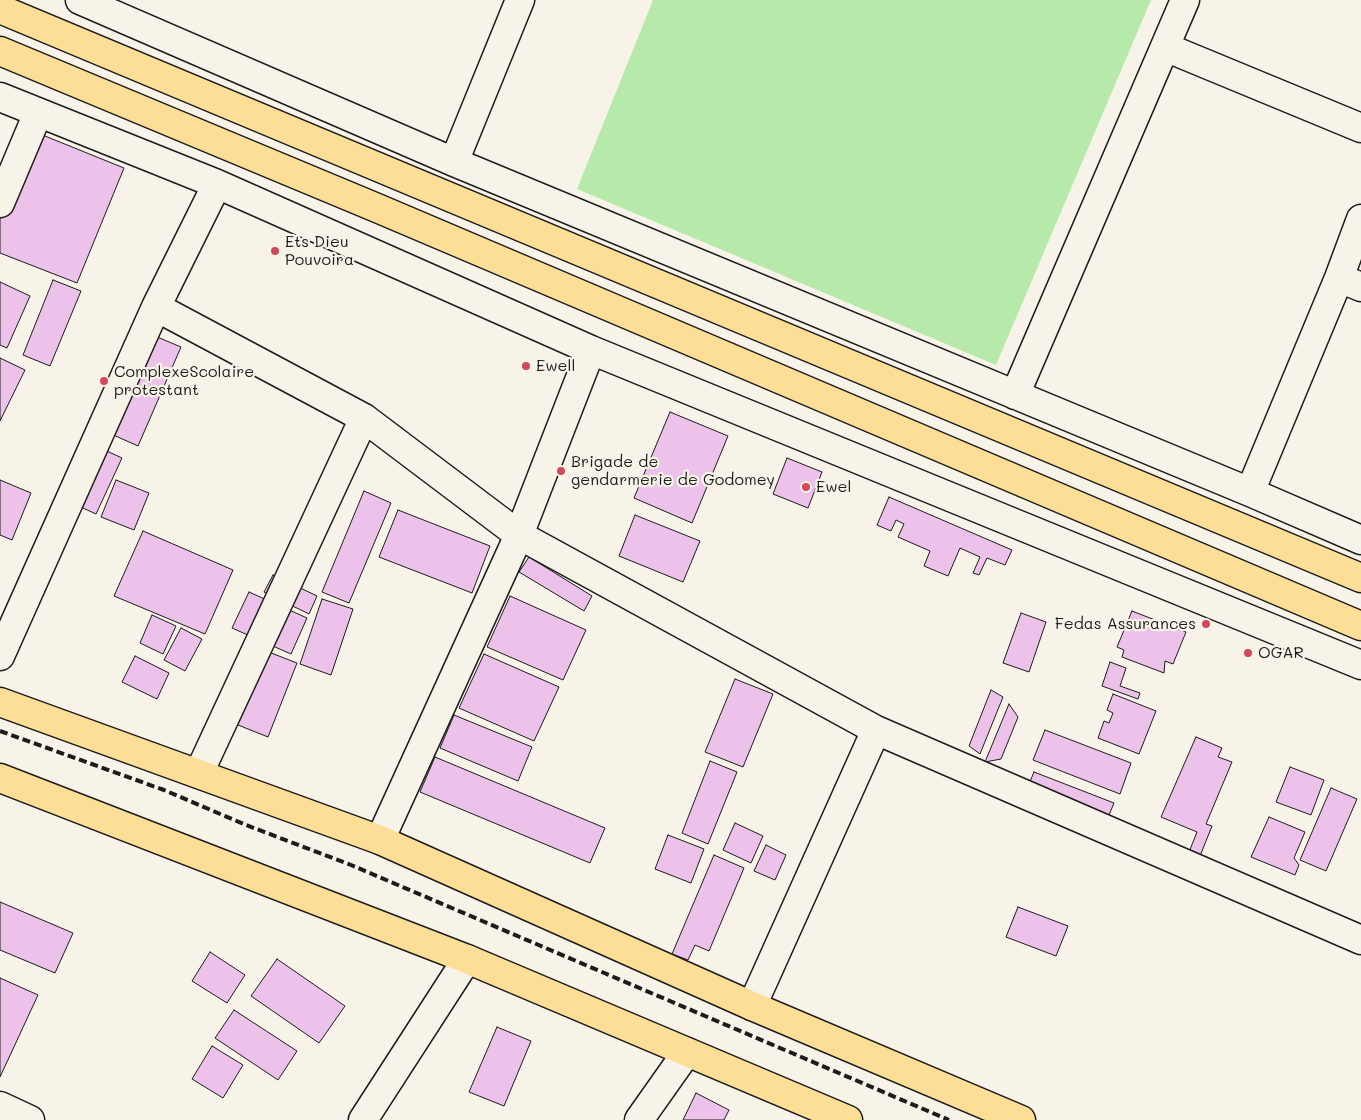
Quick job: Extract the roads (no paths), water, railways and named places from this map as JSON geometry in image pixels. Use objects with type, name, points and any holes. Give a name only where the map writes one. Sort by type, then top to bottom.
[{"type":"main road","points":[[0,9],[1361,578]]},
{"type":"main road","points":[[0,51],[377,208],[1361,626]]},
{"type":"main road","points":[[0,702],[380,840],[752,1006],[1020,1120]]},
{"type":"main road","points":[[0,778],[467,959],[848,1120]]},
{"type":"street","points":[[80,0],[454,162],[1250,492],[1361,540]]},
{"type":"street","points":[[454,162],[520,0]]},
{"type":"street","points":[[1015,395],[1185,0]]},
{"type":"street","points":[[1165,47],[1361,128]]},
{"type":"street","points":[[0,97],[217,184],[591,350],[1361,665]]},
{"type":"street","points":[[0,203],[38,113]]},
{"type":"street","points":[[0,656],[156,307],[217,184]]},
{"type":"street","points":[[1250,492],[1350,282],[1361,219]]},
{"type":"street","points":[[156,307],[364,418],[518,535],[876,730],[1361,940]]},
{"type":"street","points":[[380,840],[518,535],[591,350]]},
{"type":"street","points":[[199,774],[364,418]]},
{"type":"street","points":[[752,1006],[876,730]]},
{"type":"street","points":[[363,1120],[467,959]]},
{"type":"street","points":[[639,1120],[687,1052]]},
{"type":"street","points":[[0,1106],[30,1120]]},
{"type":"railway","points":[[0,731],[164,790],[246,825],[351,865],[949,1120]]},
{"type":"place","name":"Ets Dieu Pouvoira","points":[[275,251]]},
{"type":"place","name":"Ewell","points":[[526,366]]},
{"type":"place","name":"ComplexeScolaire protestant","points":[[104,381]]},
{"type":"place","name":"Brigade de gendarmerie de Godomey","points":[[561,471]]},
{"type":"place","name":"Ewel","points":[[806,487]]},
{"type":"place","name":"Fedas Assurances","points":[[1206,624]]},
{"type":"place","name":"OGAR","points":[[1248,653]]}]
